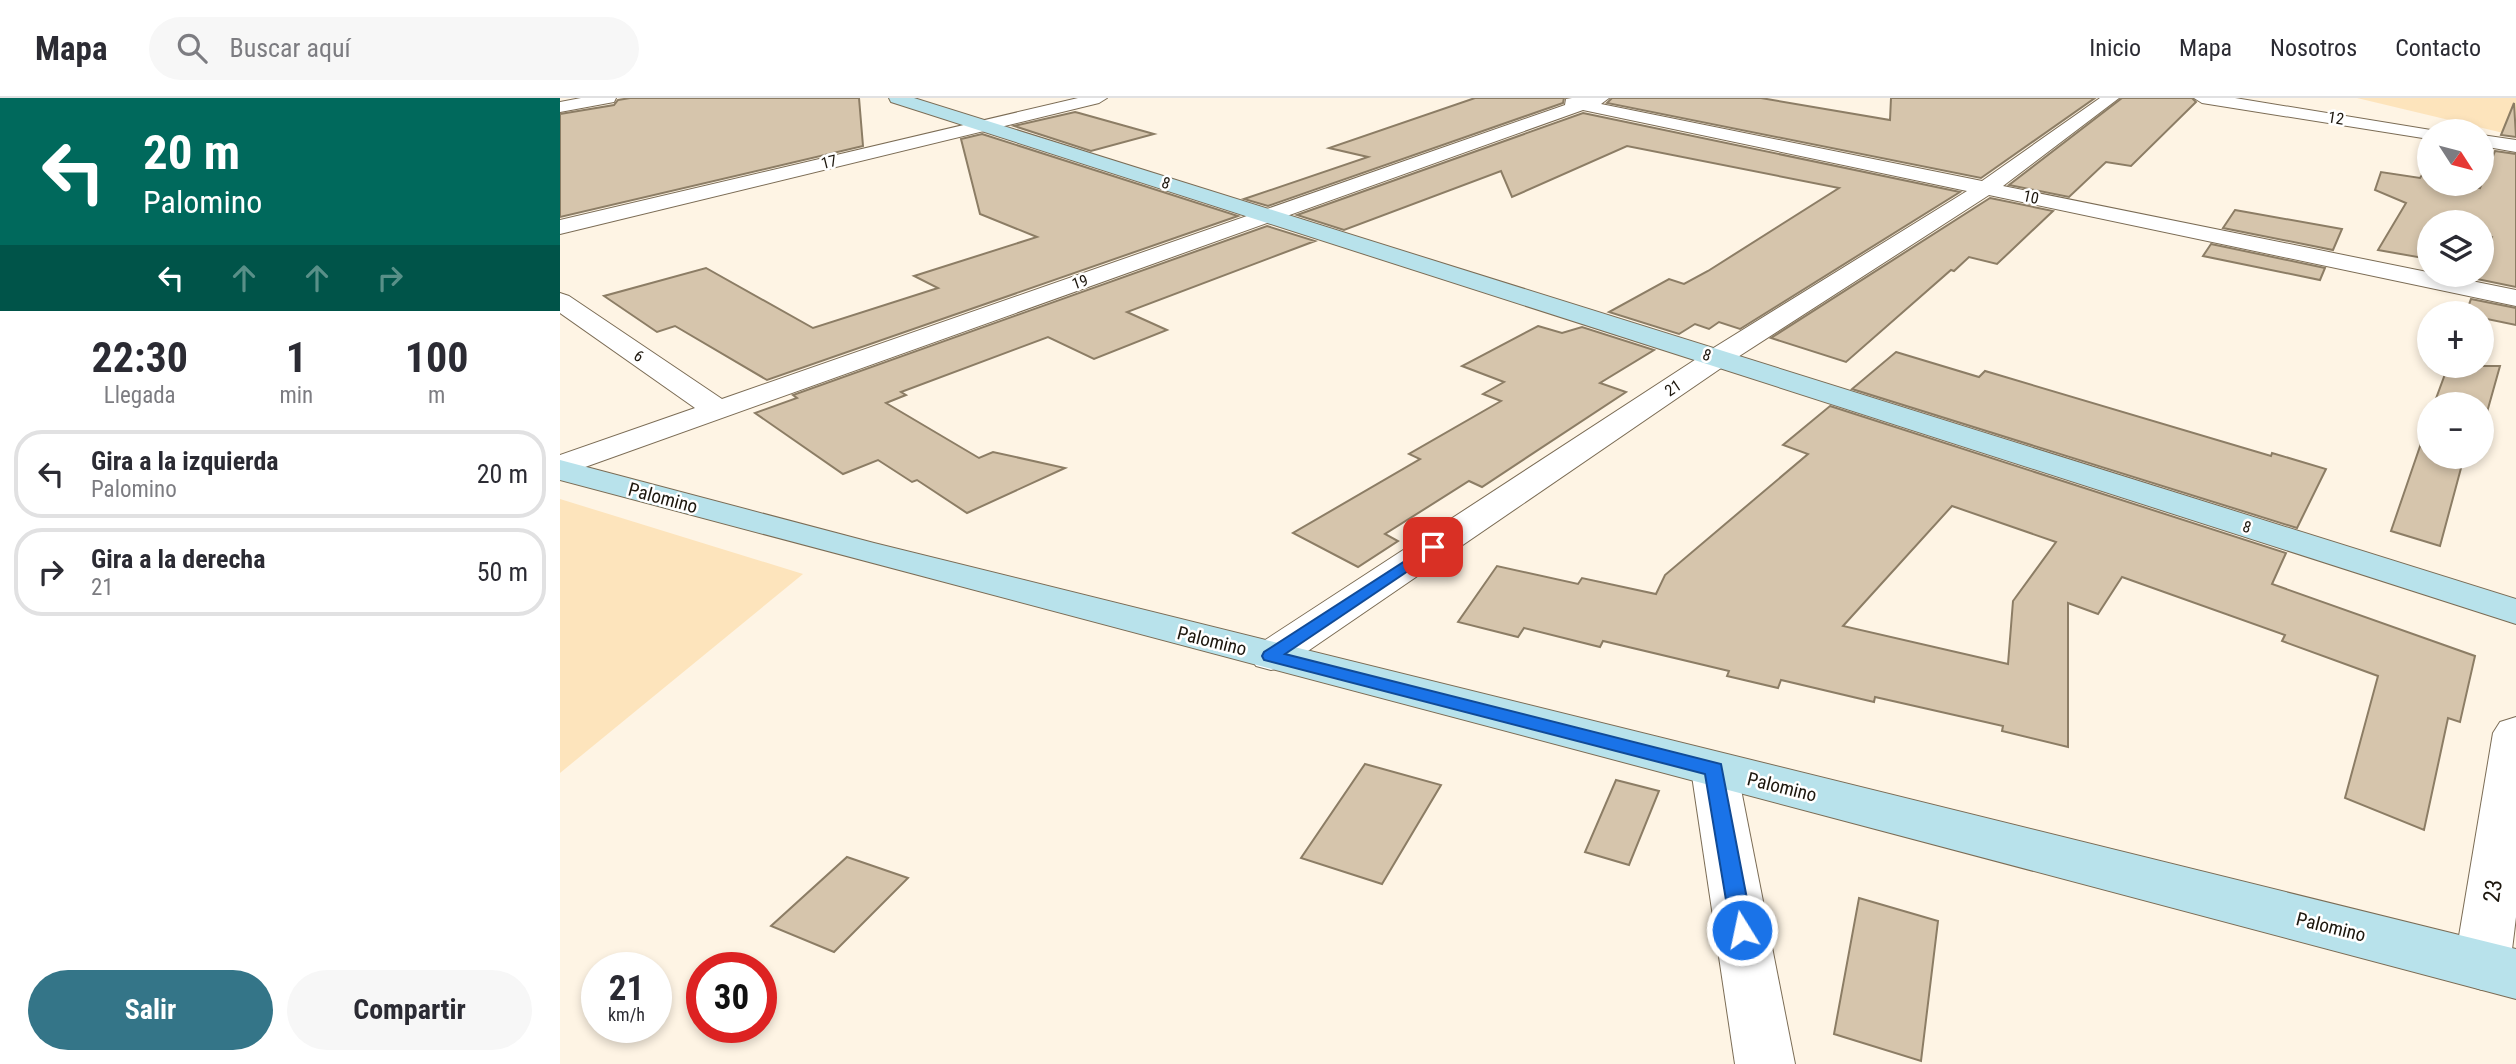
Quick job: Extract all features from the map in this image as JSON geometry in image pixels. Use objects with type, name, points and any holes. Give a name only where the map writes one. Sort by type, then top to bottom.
[{"type":"street","points":[[560,107],[608,98]]},
{"type":"street","name":"8","points":[[897,98],[2516,612]]},
{"type":"street","name":"17","points":[[560,227],[1099,98]]},
{"type":"street","name":"10","points":[[1546,98],[1591,102],[2516,299]]},
{"type":"street","name":"21","points":[[1270,656],[1717,358],[1986,188],[2111,98]]},
{"type":"street","name":"12","points":[[2202,98],[2417,131]]},
{"type":"street","name":"19","points":[[560,468],[1591,102]]},
{"type":"street","points":[[2494,143],[2516,146]]},
{"type":"street","name":"6","points":[[560,301],[718,410]]},
{"type":"street","name":"Palomino","points":[[560,468],[1270,656],[2499,970]]},
{"type":"street","name":"23","points":[[2499,970],[2516,733]]},
{"type":"street","points":[[1714,769],[1765,1064]]},
{"type":"shaded area","points":[[2357,98],[2516,98],[2516,136],[2494,131],[2494,119],[2445,119]]},
{"type":"shaded area","points":[[560,499],[803,574],[560,773]]},
{"type":"building","points":[[859,98],[863,146],[560,217],[560,114],[614,105],[618,100]]},
{"type":"building","points":[[1475,98],[1564,98],[1563,103],[1268,206],[1244,199],[1368,157],[1329,148]]},
{"type":"building","points":[[1612,98],[1761,98],[1890,120],[1891,98],[2095,98],[1981,178],[1607,103]]},
{"type":"building","points":[[2122,98],[2192,98],[2196,102],[2131,166],[2106,162],[2069,197],[2009,185]]},
{"type":"building","points":[[2514,103],[2516,137],[2501,135]]},
{"type":"building","points":[[1075,112],[1154,134],[1091,151],[1014,126]]},
{"type":"building","points":[[1583,113],[1960,192],[1740,329],[1719,322],[1709,329],[1695,324],[1679,334],[1609,312],[1669,279],[1684,284],[1839,188],[1627,146],[1512,197],[1501,171],[1344,230],[1297,215]]},
{"type":"building","points":[[982,134],[1238,216],[767,380],[675,326],[657,332],[604,296],[706,268],[813,328],[938,288],[914,276],[1037,237],[980,214],[961,139]]},
{"type":"building","points":[[2495,151],[2516,154],[2516,287],[2494,282],[2494,210],[2417,210],[2417,257],[2378,250],[2406,203],[2375,190],[2381,172],[2417,178],[2417,196],[2494,196]]},
{"type":"building","points":[[1990,198],[2053,211],[1997,264],[1969,257],[1954,271],[1951,270],[1846,362],[1771,338]]},
{"type":"building","points":[[2235,210],[2342,229],[2333,250],[2223,228]]},
{"type":"building","points":[[1267,226],[1315,241],[1127,312],[1167,330],[1094,359],[1048,337],[901,392],[906,395],[886,403],[979,458],[993,452],[1065,468],[967,513],[917,480],[912,482],[878,460],[843,474],[755,413],[797,398],[793,395]]},
{"type":"building","points":[[2211,244],[2325,268],[2320,280],[2203,256]]},
{"type":"building","points":[[2494,304],[2516,308],[2516,325],[2494,320]]},
{"type":"building","points":[[1538,326],[1562,333],[1582,327],[1654,350],[1600,383],[1626,392],[1482,487],[1469,481],[1385,534],[1398,541],[1358,567],[1293,533],[1420,459],[1409,454],[1501,401],[1483,394],[1504,382],[1462,366]]},
{"type":"building","points":[[1896,352],[1979,377],[1985,371],[2271,456],[2272,453],[2326,469],[2297,528],[1852,389]]},
{"type":"building","points":[[2494,366],[2500,366],[2493,392],[2438,392],[2444,378],[2494,378]]},
{"type":"building","points":[[1830,406],[2286,553],[2272,584],[2475,656],[2460,722],[2448,718],[2424,830],[2345,798],[2378,676],[2282,641],[2285,635],[2122,577],[2098,614],[2068,603],[2068,747],[2002,731],[2003,726],[1875,697],[1874,702],[1781,680],[1778,688],[1727,676],[1729,671],[1603,641],[1600,647],[1524,628],[1518,637],[1458,622],[1497,566],[1578,584],[1582,578],[1656,594],[1665,575],[1808,454],[1783,445]],"holes":[[[1952,506],[2056,542],[2013,601],[2008,664],[1843,626]]]},
{"type":"building","points":[[2417,455],[2417,469],[2461,469],[2440,546],[2391,531]]},
{"type":"building","points":[[1365,764],[1441,785],[1382,884],[1301,858]]},
{"type":"building","points":[[1616,780],[1659,791],[1629,865],[1585,852]]},
{"type":"building","points":[[847,857],[908,878],[834,952],[771,926]]},
{"type":"building","points":[[1859,898],[1938,921],[1921,1061],[1834,1034]]},
{"type":"route","points":[[1433,547],[1270,656],[1714,769],[1742,930]]}]
